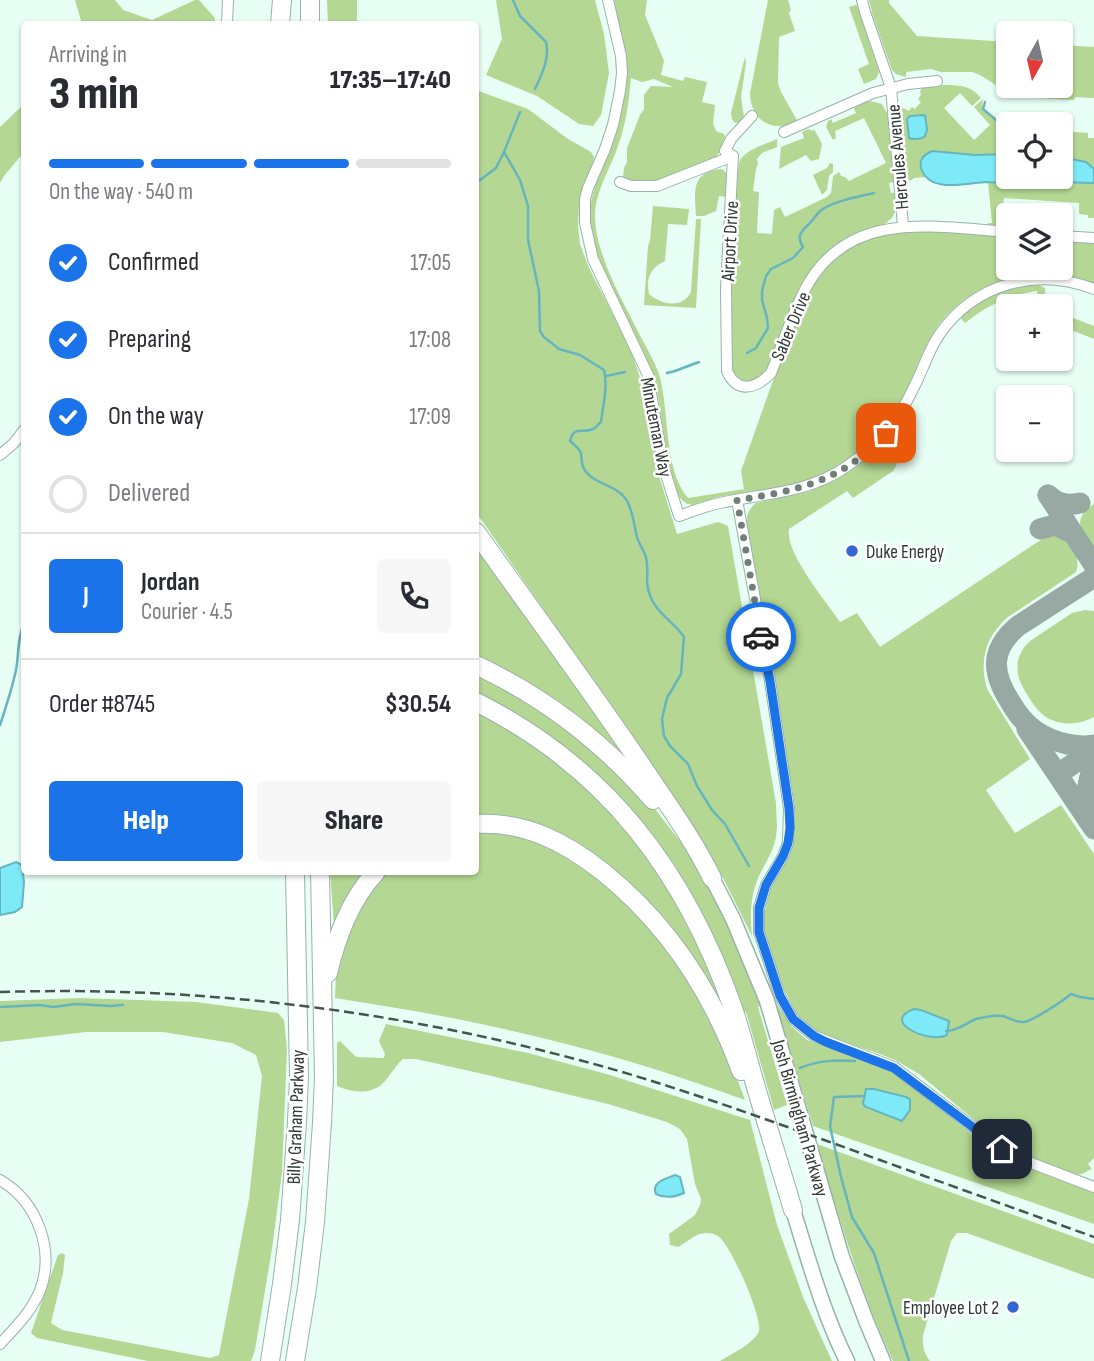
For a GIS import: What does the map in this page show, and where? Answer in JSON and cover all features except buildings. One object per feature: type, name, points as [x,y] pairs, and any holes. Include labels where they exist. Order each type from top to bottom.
[{"type":"highway","points":[[280,21],[284,0]]},
{"type":"highway","points":[[284,0],[286,21]]},
{"type":"highway","points":[[310,0],[310,21]]},
{"type":"highway","points":[[479,535],[687,832],[712,878]]},
{"type":"highway","points":[[479,667],[538,699],[617,761],[669,818],[712,878]]},
{"type":"highway","points":[[479,704],[540,738],[579,770],[628,818],[664,866],[702,933],[734,1013],[793,1210]]},
{"type":"highway","points":[[479,824],[512,825],[527,829],[571,849],[621,886],[662,930],[681,954],[711,1002],[736,1057],[793,1210]]},
{"type":"highway","name":"Billy Graham Parkway","points":[[270,1361],[290,1220],[298,1122],[295,875]]},
{"type":"highway","name":"Billy Graham Parkway","points":[[295,1361],[307,1288],[321,1156],[324,1077],[320,875]]},
{"type":"highway","points":[[323,997],[339,933],[354,901],[374,875]]},
{"type":"main road","name":"Josh Birmingham Parkway","points":[[712,878],[733,919],[767,1001],[842,1257],[883,1361]]},
{"type":"main road","name":"Josh Birmingham Parkway","points":[[793,1210],[819,1293],[847,1361]]},
{"type":"street","points":[[227,21],[228,0]]},
{"type":"street","name":"Minuteman Way","points":[[608,0],[621,56],[622,73],[613,125],[585,199],[585,223],[593,259],[648,375],[663,465],[681,520],[714,505],[787,492],[820,481],[867,451],[886,433],[902,410],[938,336],[953,317],[977,298],[1004,285],[1052,278],[1094,289]]},
{"type":"street","name":"Hercules Avenue","points":[[862,0],[891,88],[903,226]]},
{"type":"street","points":[[784,132],[873,93],[937,81]]},
{"type":"street","name":"Airport Drive","points":[[730,379],[727,371],[726,288],[733,156],[725,151],[731,139],[752,116]]},
{"type":"street","points":[[620,182],[631,186],[657,186],[733,156]]},
{"type":"street","name":"Saber Drive","points":[[730,379],[736,384],[753,386],[771,373],[801,297],[814,275],[837,251],[858,238],[903,226],[996,231]]},
{"type":"street","points":[[1073,237],[1094,238]]},
{"type":"street","points":[[0,455],[21,434]]},
{"type":"street","points":[[737,500],[770,681],[789,808],[788,843],[766,885],[759,908],[759,932],[780,996],[793,1019],[814,1036],[894,1068],[1002,1149],[1094,1187]]},
{"type":"street","points":[[0,1180],[16,1192],[33,1213],[43,1240],[45,1270],[38,1294],[20,1323],[0,1344]]},
{"type":"green space","points":[[75,0],[115,0],[123,10],[152,20],[199,0],[215,18],[215,21],[81,21]]},
{"type":"green space","points":[[327,0],[357,0],[357,21],[328,21]]},
{"type":"green space","points":[[496,0],[595,0],[604,34],[609,73],[601,115],[593,126],[579,124],[537,96],[486,75],[502,39]]},
{"type":"green space","points":[[612,0],[647,0],[645,15],[664,61],[661,75],[683,81],[685,77],[707,82],[702,102],[715,105],[713,123],[716,131],[725,137],[717,157],[683,172],[645,182],[623,178],[627,148],[644,109],[644,95],[651,86],[673,87],[654,79],[642,82],[631,78],[623,129],[600,189],[596,207],[597,232],[606,264],[659,374],[674,472],[688,498],[744,489],[741,471],[804,302],[816,281],[843,252],[870,238],[895,232],[944,231],[996,236],[996,280],[1004,280],[968,297],[944,318],[929,340],[897,409],[885,425],[857,453],[823,475],[778,489],[718,497],[696,505],[686,503],[677,493],[665,453],[659,400],[651,370],[599,262],[590,225],[591,202],[614,140],[622,109],[626,67],[620,28]]},
{"type":"green space","points":[[768,0],[788,0],[795,31],[779,37],[778,83],[798,122],[789,125],[772,125],[765,122],[759,118],[751,103],[750,93]]},
{"type":"green space","points":[[869,0],[889,0],[917,36],[996,41],[996,85],[972,72],[941,72],[931,69],[906,72],[906,77],[896,74],[892,70]]},
{"type":"green space","points":[[857,5],[879,72],[876,79],[864,84],[858,69],[869,64],[849,7]]},
{"type":"green space","points":[[1073,46],[1094,47],[1094,98],[1075,97],[1074,100],[1036,98],[1073,98]]},
{"type":"green space","points":[[745,57],[741,97],[744,117],[741,122],[735,123],[731,113]]},
{"type":"green space","points":[[959,86],[968,88],[981,98],[972,106],[960,93],[944,108],[974,140],[990,125],[974,107],[983,99],[982,109],[996,121],[996,154],[931,151],[920,165],[926,177],[910,181],[904,174],[897,110],[903,108],[909,111],[912,107],[915,109],[921,102],[918,99],[923,87]]},
{"type":"green space","points":[[479,91],[528,109],[568,139],[591,152],[594,157],[579,206],[580,244],[589,268],[631,350],[642,384],[660,479],[677,534],[718,522],[728,526],[776,803],[775,841],[752,898],[752,936],[724,880],[686,815],[479,516]]},
{"type":"green space","points":[[870,101],[882,104],[889,117],[895,182],[889,183],[891,193],[896,193],[897,208],[886,223],[850,237],[827,254],[768,371],[755,380],[740,379],[733,371],[731,359],[731,302],[740,160],[752,150],[777,139],[777,147],[762,153],[757,159],[753,191],[759,192],[757,233],[772,234],[774,210],[780,207],[785,217],[827,197],[831,193],[833,176],[839,172],[849,181],[886,163],[864,118],[835,131],[836,138],[833,140],[826,127],[831,119],[833,123],[856,113],[856,105]]},
{"type":"green space","points":[[21,107],[21,156],[0,183],[0,127]]},
{"type":"green space","points":[[814,129],[822,144],[819,159],[811,161],[806,155],[779,169],[781,147],[804,138],[802,132]]},
{"type":"green space","points":[[1073,132],[1088,133],[1088,138],[1094,138],[1094,218],[1079,214],[1079,203],[1004,198],[1003,203],[996,203],[996,226],[988,225],[992,223],[988,182],[996,182],[996,189],[1073,189]]},
{"type":"green space","points":[[830,163],[833,164],[833,172],[829,176],[827,190],[822,195],[813,175],[827,168]]},
{"type":"green space","points":[[721,169],[728,177],[728,197],[719,196],[716,211],[696,216],[695,191],[699,179],[704,174]]},
{"type":"green space","points":[[653,206],[689,209],[687,225],[668,224],[665,261],[653,270],[649,278],[649,294],[666,303],[682,301],[691,292],[696,219],[701,219],[696,308],[644,305]]},
{"type":"green space","points":[[1073,242],[1094,243],[1094,284],[1073,278]]},
{"type":"green space","points":[[1039,285],[1045,288],[1045,294],[1037,294],[1037,291],[996,294],[1018,287]]},
{"type":"green space","points":[[996,294],[996,304],[965,323],[961,319],[975,304]]},
{"type":"green space","points":[[1073,318],[1094,326],[1094,339],[1073,331]]},
{"type":"green space","points":[[883,444],[889,446],[896,458],[897,464],[893,471],[853,498],[847,491],[789,529],[793,551],[840,622],[857,613],[880,647],[1045,537],[1065,540],[1075,551],[1077,558],[1076,572],[1000,625],[989,641],[984,669],[987,689],[1030,759],[986,790],[1015,833],[1061,805],[1094,854],[1094,1158],[1088,1164],[1092,1169],[1082,1174],[1073,1175],[1027,1157],[1002,1143],[919,1074],[897,1061],[818,1033],[796,1013],[783,987],[766,940],[764,915],[770,890],[787,855],[795,818],[746,522],[756,503],[808,492],[840,477]]},
{"type":"green space","points":[[1094,504],[1094,547],[1084,536],[1080,525],[1083,514]]},
{"type":"green space","points":[[479,543],[624,752],[621,756],[479,662]]},
{"type":"green space","points":[[1094,611],[1094,717],[1074,723],[1060,723],[1042,714],[1033,703],[1020,682],[1018,661],[1030,641],[1072,613]]},
{"type":"green space","points":[[479,672],[562,722],[644,795],[683,845],[719,903],[762,1005],[758,1007],[787,1105],[774,1110],[746,1012],[741,1011],[663,853],[479,697]]},
{"type":"green space","points":[[479,709],[564,766],[636,838],[695,929],[729,1018],[602,865],[479,821]]},
{"type":"green space","points":[[479,829],[536,837],[598,874],[677,957],[731,1062],[745,1100],[686,1079],[565,1044],[462,1020],[335,998],[336,973],[344,935],[381,875],[479,875]]},
{"type":"green space","points":[[330,875],[368,875],[334,925]]},
{"type":"green space","points":[[80,998],[196,1002],[278,1013],[284,1020],[287,1049],[282,1172],[272,1249],[251,1361],[148,1361],[37,1338],[31,1333],[58,1255],[62,1253],[65,1255],[63,1273],[51,1323],[62,1330],[210,1358],[219,1355],[249,1199],[262,1076],[256,1055],[232,1043],[163,1032],[86,1032],[0,1042],[0,1001]]},
{"type":"green space","points":[[774,1000],[791,1026],[807,1040],[893,1070],[974,1136],[999,1152],[1024,1166],[1094,1191],[1094,1224],[813,1126]]},
{"type":"green space","points":[[386,1024],[528,1053],[610,1075],[750,1120],[777,1225],[803,1297],[832,1361],[720,1361],[753,1339],[759,1331],[759,1323],[737,1266],[718,1236],[703,1233],[678,1247],[670,1245],[669,1234],[695,1215],[701,1199],[695,1184],[687,1139],[680,1129],[667,1122],[608,1104],[416,1059],[403,1059],[381,1085],[371,1090],[354,1091],[337,1086],[337,1043],[340,1041],[356,1057],[384,1058],[379,1041]]},
{"type":"green space","points":[[817,1144],[1094,1244],[1094,1279],[967,1233],[957,1233],[951,1241],[923,1335],[924,1349],[930,1361],[893,1361],[860,1281]]},
{"type":"water","points":[[925,115],[925,136],[909,138],[907,119],[910,116]]},
{"type":"water","points":[[932,151],[996,154],[996,182],[949,185],[932,181],[925,176],[921,168],[921,162]]},
{"type":"water","points":[[1073,159],[1086,162],[1094,169],[1094,183],[1073,182]]},
{"type":"water","points":[[16,862],[21,864],[24,882],[22,907],[15,912],[0,915],[0,868]]},
{"type":"water","points":[[914,1009],[949,1021],[947,1035],[930,1037],[911,1030],[902,1020],[905,1014]]},
{"type":"water","points":[[866,1089],[906,1097],[910,1099],[910,1110],[902,1121],[866,1107],[863,1104]]},
{"type":"water","points":[[675,1175],[680,1177],[684,1193],[670,1197],[656,1194],[657,1184]]},
{"type":"waterway","points":[[513,0],[520,16],[546,42],[546,60],[535,89]]},
{"type":"waterway","points":[[985,102],[983,109],[996,120]]},
{"type":"waterway","points":[[479,181],[496,168],[520,112]]},
{"type":"waterway","points":[[504,152],[520,180],[528,206],[528,240],[539,291],[540,331],[559,349],[580,355],[604,370],[601,422],[593,429],[576,431],[570,441],[580,451],[587,473],[619,492],[627,501],[638,540],[646,557],[649,594],[659,610],[684,637],[681,674],[667,698],[662,719],[664,736],[688,764],[697,786],[712,810],[725,824],[749,866]]},
{"type":"waterway","points":[[747,353],[756,348],[768,328],[762,291],[771,269],[793,258],[803,247],[800,234],[820,211],[839,202],[874,193]]},
{"type":"waterway","points":[[667,373],[699,362]]},
{"type":"waterway","points":[[606,376],[625,372]]},
{"type":"waterway","points":[[0,725],[17,664],[21,634]]},
{"type":"waterway","points":[[946,1031],[990,1016],[1029,1021],[1071,994],[1094,999]]},
{"type":"waterway","points":[[0,1007],[123,1005]]},
{"type":"waterway","points":[[800,1068],[827,1061],[855,1061]]},
{"type":"waterway","points":[[864,1096],[834,1097],[830,1126],[852,1217],[874,1253],[909,1361]]},
{"type":"taxiway","points":[[1048,495],[1094,565]]},
{"type":"taxiway","points":[[1048,495],[1063,504],[1080,503]]},
{"type":"taxiway","points":[[1040,529],[1055,525],[1072,533]]},
{"type":"taxiway","points":[[1094,577],[1018,626],[1002,644],[996,663],[1005,692],[1016,711],[1028,724],[1041,734],[1058,741],[1077,746],[1094,745]]},
{"type":"taxiway","points":[[1027,729],[1094,829]]},
{"type":"taxiway","points":[[1058,774],[1094,750]]},
{"type":"taxiway","points":[[1091,820],[1087,792],[1094,764]]},
{"type":"railway","points":[[0,992],[74,991],[220,997],[364,1014],[507,1042],[579,1060],[704,1098],[1094,1237]]},
{"type":"way so far","points":[[761,637],[737,500],[779,494],[820,481],[867,451],[886,433]]},
{"type":"place","name":"Duke Energy","points":[[852,551]]},
{"type":"place","name":"Employee Lot 2","points":[[1013,1307]]},
{"type":"route","points":[[761,637],[789,808],[788,843],[766,885],[759,908],[759,932],[780,996],[793,1019],[803,1029],[826,1042],[894,1068],[1002,1149]]}]
